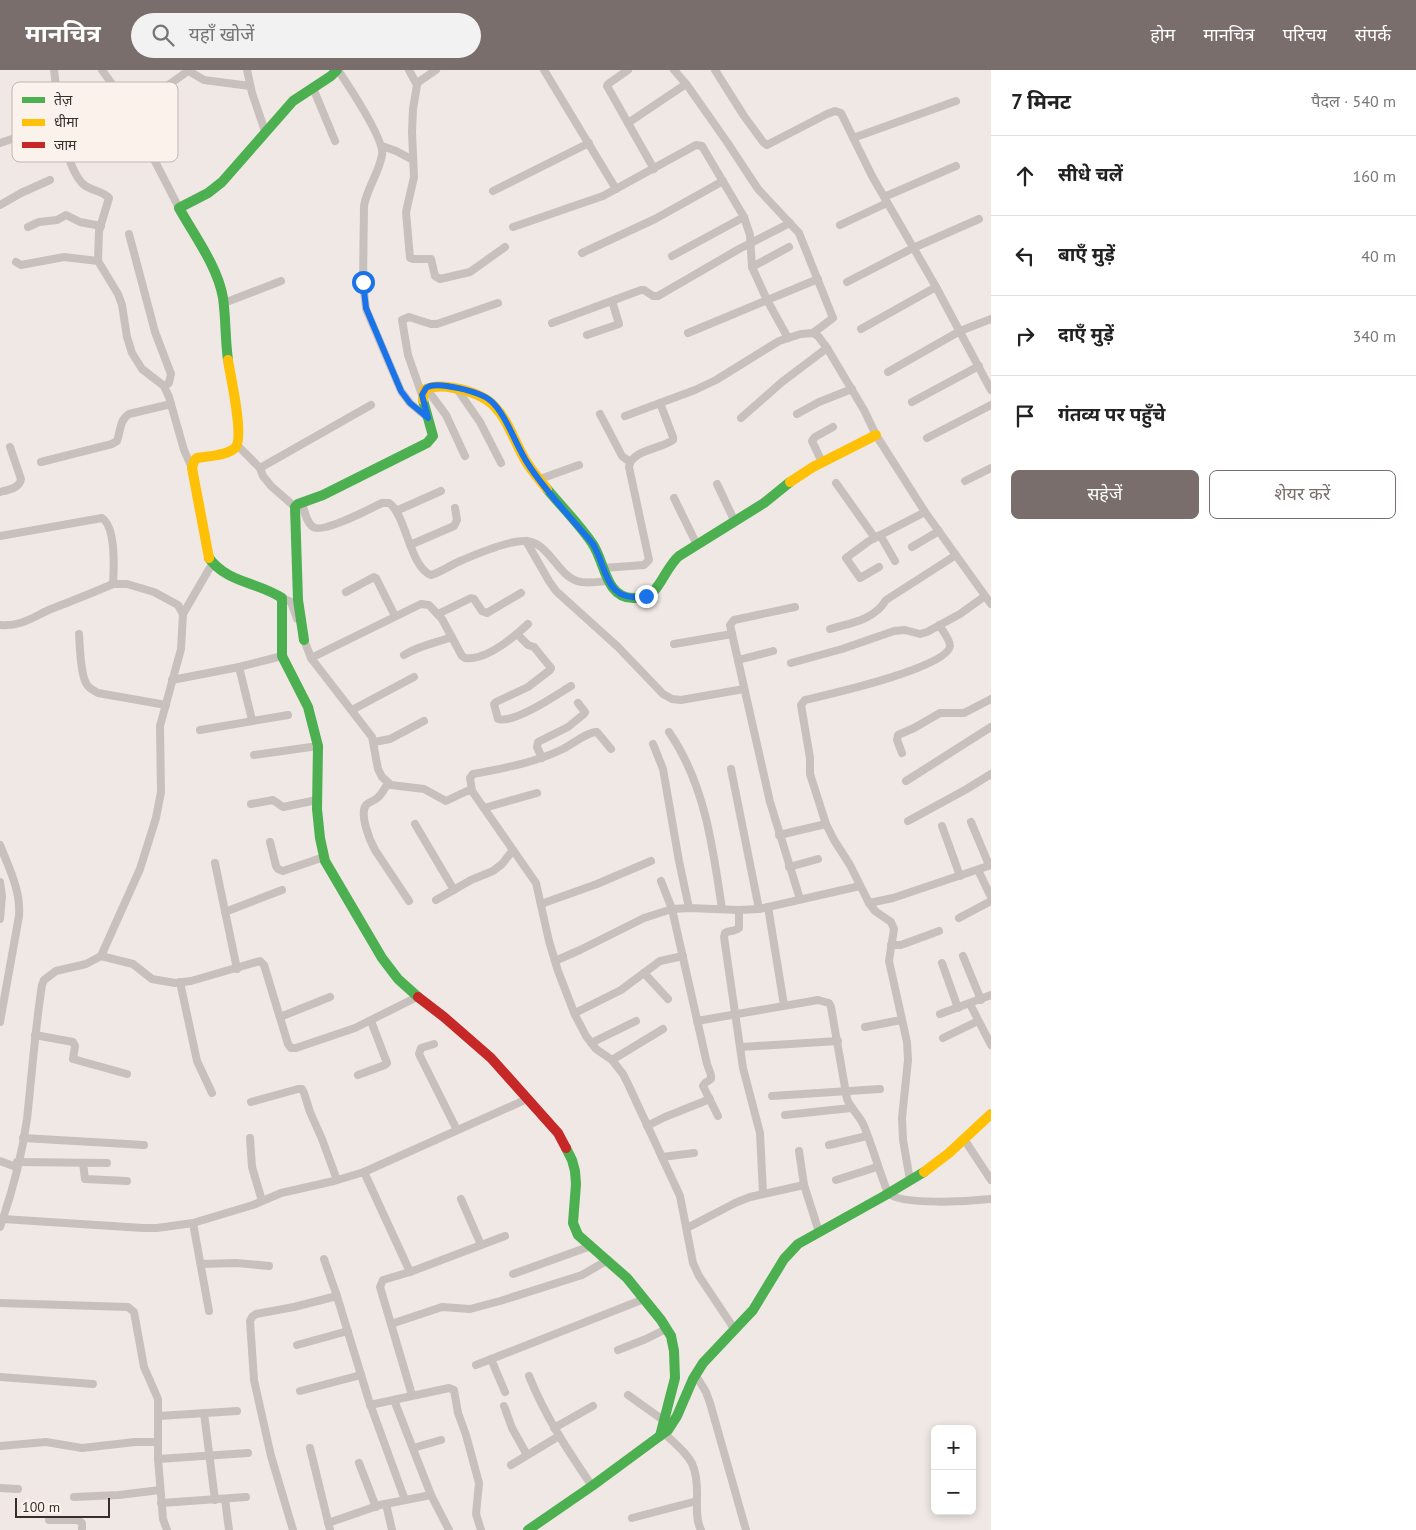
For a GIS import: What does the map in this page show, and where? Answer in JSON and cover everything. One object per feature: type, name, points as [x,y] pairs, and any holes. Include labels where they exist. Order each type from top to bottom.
[{"type":"street","points":[[102,70],[111,82]]},
{"type":"street","points":[[172,82],[188,70],[204,80],[250,86]]},
{"type":"street","points":[[247,70],[250,86],[265,131]]},
{"type":"street","points":[[179,208],[208,193],[222,182],[293,101],[338,70],[355,96],[382,146],[381,161],[364,206],[363,282],[366,308],[401,391],[410,403],[428,418]]},
{"type":"street","points":[[409,70],[417,83],[413,118],[414,176],[406,212],[410,258],[431,259],[435,276],[440,279],[470,272],[505,247]]},
{"type":"street","points":[[417,83],[436,70]]},
{"type":"street","points":[[628,70],[607,85],[654,169]]},
{"type":"street","points":[[674,70],[728,142],[752,182],[799,234],[833,318],[813,333]]},
{"type":"street","points":[[714,70],[765,144],[770,144],[826,114],[835,111],[841,113],[886,200],[991,390]]},
{"type":"street","points":[[547,71],[616,189]]},
{"type":"street","points":[[628,123],[686,84]]},
{"type":"street","points":[[313,88],[335,141]]},
{"type":"street","points":[[853,138],[956,101]]},
{"type":"street","points":[[0,143],[12,139]]},
{"type":"street","points":[[493,192],[589,143]]},
{"type":"street","points":[[513,227],[586,202],[616,189],[699,145],[704,148],[744,217],[750,235],[749,245],[752,267],[767,300],[788,338]]},
{"type":"street","points":[[382,146],[413,160]]},
{"type":"street","points":[[72,162],[83,185],[109,198],[101,226],[98,261],[120,300],[132,353],[142,369],[164,386],[171,404],[184,450],[192,468],[208,556],[212,564],[231,578],[274,593],[291,602],[294,606],[310,658],[368,731],[374,742],[378,769],[388,783],[396,787],[424,789],[446,801],[467,791],[472,791]]},
{"type":"street","points":[[156,162],[179,208],[216,273],[224,302],[227,354],[239,427],[238,446],[260,468],[263,476],[271,486],[298,505],[312,527],[317,529],[329,527],[382,503],[389,503],[396,510],[410,545],[424,571],[431,575],[460,561],[510,542],[526,541],[539,546],[574,580],[581,582],[607,581]]},
{"type":"street","points":[[840,225],[956,166]]},
{"type":"street","points":[[0,205],[50,180]]},
{"type":"street","points":[[582,253],[655,220],[723,181]]},
{"type":"street","points":[[28,227],[40,222],[57,220],[66,215],[80,222],[101,226]]},
{"type":"street","points":[[672,256],[744,217]]},
{"type":"street","points":[[847,282],[913,248],[979,219]]},
{"type":"street","points":[[552,323],[641,290],[653,296],[658,296],[790,223]]},
{"type":"street","points":[[129,234],[155,332],[171,374],[169,383],[164,386]]},
{"type":"street","points":[[752,267],[789,247]]},
{"type":"street","points":[[16,262],[21,264],[64,257],[98,261]]},
{"type":"street","points":[[688,333],[818,279]]},
{"type":"street","points":[[224,302],[281,281]]},
{"type":"street","points":[[861,329],[936,288]]},
{"type":"street","points":[[587,335],[619,324],[612,301]]},
{"type":"street","points":[[298,505],[323,495],[427,443],[433,436],[424,392],[408,356],[402,320],[409,317],[437,324],[498,303]]},
{"type":"street","points":[[888,372],[960,331],[991,319]]},
{"type":"street","points":[[625,416],[716,380],[779,341],[813,333],[818,336],[827,348],[852,389],[876,435],[925,512],[991,604]]},
{"type":"street","points":[[741,418],[782,382],[827,348]]},
{"type":"street","points":[[912,402],[978,366]]},
{"type":"street","points":[[424,392],[428,386],[437,386],[471,392],[491,401],[500,412],[520,452],[593,544],[607,581],[622,596],[628,598],[646,596],[652,593],[671,562],[735,522],[776,494],[796,477],[876,435]]},
{"type":"street","points":[[457,389],[480,422],[501,463]]},
{"type":"street","points":[[797,414],[819,402],[852,389]]},
{"type":"street","points":[[424,392],[446,415],[466,456]]},
{"type":"street","points":[[603,568],[644,565],[649,560],[630,473],[630,462],[634,457],[673,440],[660,403]]},
{"type":"street","points":[[40,462],[112,444],[117,441],[120,423],[123,418],[129,414],[171,404]]},
{"type":"street","points":[[927,438],[991,404]]},
{"type":"street","points":[[260,468],[371,405]]},
{"type":"street","points":[[600,414],[620,452],[630,462]]},
{"type":"street","points":[[822,462],[812,442],[815,438],[833,427]]},
{"type":"street","points":[[192,468],[192,464],[197,458],[225,453],[238,446]]},
{"type":"street","points":[[0,491],[18,486],[21,479],[10,447]]},
{"type":"street","points":[[540,479],[579,465]]},
{"type":"street","points":[[966,481],[991,468]]},
{"type":"street","points":[[836,483],[895,561]]},
{"type":"street","points":[[717,484],[735,522]]},
{"type":"street","points":[[396,510],[441,491]]},
{"type":"street","points":[[674,498],[697,545]]},
{"type":"street","points":[[298,505],[295,544],[304,640]]},
{"type":"street","points":[[410,545],[454,526],[457,520],[455,508]]},
{"type":"street","points":[[879,567],[860,578],[846,558],[878,537],[925,512]]},
{"type":"street","points":[[0,536],[102,518],[108,524],[114,559],[113,584]]},
{"type":"street","points":[[912,547],[939,531]]},
{"type":"street","points":[[526,541],[556,591],[618,647],[663,694],[672,699],[680,700],[744,689]]},
{"type":"street","points":[[830,629],[872,615],[886,600],[956,555]]},
{"type":"street","points":[[182,614],[212,564]]},
{"type":"street","points":[[346,592],[374,577],[395,616]]},
{"type":"street","points":[[0,625],[8,626],[31,620],[113,584],[127,584],[154,592],[178,605],[182,614],[182,649],[160,726],[161,792],[156,818],[140,869],[101,956],[86,964],[56,971],[44,980],[42,985],[23,1138],[12,1193],[1,1223],[143,1228],[193,1223],[281,1193],[364,1172],[528,1099]]},
{"type":"street","points":[[438,614],[471,598],[486,613],[521,593]]},
{"type":"street","points":[[791,663],[842,649],[894,631],[905,630],[920,634],[943,623],[985,596]]},
{"type":"street","points":[[282,598],[282,656],[308,708],[318,746],[317,800],[320,838],[324,857],[382,958],[398,979],[417,997],[444,1017],[492,1058],[510,1076],[558,1133],[576,1171],[573,1223],[578,1234],[627,1278],[671,1336],[675,1371],[669,1408],[663,1420],[662,1435]]},
{"type":"street","points":[[310,658],[425,603],[429,604],[442,619],[462,656],[469,659],[499,648],[528,624]]},
{"type":"street","points":[[795,608],[734,620],[730,625],[762,769],[779,835],[800,900]]},
{"type":"street","points":[[910,1180],[903,1140],[902,1118],[908,1060],[907,1042],[889,961],[894,929],[891,922],[875,911],[869,903],[826,824],[810,774],[810,758],[801,708],[802,702],[901,675],[946,653],[950,643],[943,623]]},
{"type":"street","points":[[79,634],[83,675],[86,684],[91,689],[98,693],[166,705]]},
{"type":"street","points":[[517,634],[528,645],[534,647],[551,668],[528,687],[496,702],[494,704],[498,718],[503,720],[540,706],[571,686]]},
{"type":"street","points":[[674,644],[732,634]]},
{"type":"street","points":[[404,655],[417,647],[452,637]]},
{"type":"street","points":[[738,660],[773,652]]},
{"type":"street","points":[[172,680],[239,667],[282,656]]},
{"type":"street","points":[[239,667],[252,720]]},
{"type":"street","points":[[352,710],[414,677]]},
{"type":"street","points":[[902,753],[897,740],[898,735],[914,728],[936,714],[964,713],[991,699]]},
{"type":"street","points":[[542,758],[537,747],[538,742],[568,727],[584,714],[585,712],[578,703]]},
{"type":"street","points":[[200,730],[288,715]]},
{"type":"street","points":[[374,742],[390,739],[424,721]]},
{"type":"street","points":[[906,781],[991,727]]},
{"type":"street","points":[[611,749],[597,732],[591,732],[574,743],[542,758],[473,774],[470,778],[472,791],[536,883],[555,961],[575,1013],[591,1043],[596,1049],[612,1060],[623,1074],[680,1196],[693,1263],[699,1276],[735,1330]]},
{"type":"street","points":[[669,732],[690,770],[704,809],[716,866],[722,909]]},
{"type":"street","points":[[654,744],[663,768],[689,908]]},
{"type":"street","points":[[254,755],[318,746]]},
{"type":"street","points":[[731,769],[759,909]]},
{"type":"street","points":[[908,821],[966,790],[991,774]]},
{"type":"street","points":[[388,783],[378,798],[365,806],[365,820],[370,841],[409,901]]},
{"type":"street","points":[[484,808],[537,794]]},
{"type":"street","points":[[251,804],[273,800],[283,807],[317,800]]},
{"type":"street","points":[[869,903],[893,898],[990,865],[971,822]]},
{"type":"street","points":[[415,824],[454,890]]},
{"type":"street","points":[[779,835],[826,824]]},
{"type":"street","points":[[942,826],[960,876]]},
{"type":"street","points":[[270,842],[276,866],[283,871],[324,857]]},
{"type":"street","points":[[0,845],[18,893],[20,904],[19,916],[2,983],[0,1022]]},
{"type":"street","points":[[436,900],[498,867],[513,850]]},
{"type":"street","points":[[789,867],[818,859]]},
{"type":"street","points":[[541,904],[598,884],[651,861]]},
{"type":"street","points":[[215,863],[237,969]]},
{"type":"street","points":[[978,870],[991,897]]},
{"type":"street","points":[[661,881],[672,909],[711,1075],[711,1079],[703,1084],[718,1116]]},
{"type":"street","points":[[0,882],[2,896],[0,919]]},
{"type":"street","points":[[555,961],[644,918],[672,909],[759,909],[860,886]]},
{"type":"street","points":[[225,912],[282,890]]},
{"type":"street","points":[[958,918],[991,902]]},
{"type":"street","points":[[768,906],[784,1006]]},
{"type":"street","points":[[739,910],[739,928],[727,932],[724,937],[748,1092],[760,1133],[763,1193]]},
{"type":"street","points":[[891,945],[901,944],[939,931]]},
{"type":"street","points":[[101,956],[133,964],[152,979],[180,982],[237,969],[255,962],[262,963],[288,1044],[291,1048],[355,1028],[417,997]]},
{"type":"street","points":[[575,1013],[621,990],[660,961],[683,956]]},
{"type":"street","points":[[962,956],[981,1000]]},
{"type":"street","points":[[942,963],[958,1008]]},
{"type":"street","points":[[644,974],[668,999]]},
{"type":"street","points":[[180,982],[197,1061],[212,1093]]},
{"type":"street","points":[[940,1014],[991,995]]},
{"type":"street","points":[[280,1017],[330,997]]},
{"type":"street","points":[[697,1021],[818,1000],[829,1003],[838,1041],[847,1099],[851,1108],[863,1123],[877,1168],[888,1193],[899,1198],[927,1200],[962,1201],[991,1199]]},
{"type":"street","points":[[970,1004],[991,1046]]},
{"type":"street","points":[[865,1027],[901,1020]]},
{"type":"street","points":[[358,1075],[386,1063],[371,1021]]},
{"type":"street","points":[[591,1043],[636,1021]]},
{"type":"street","points":[[943,1038],[978,1021]]},
{"type":"street","points":[[612,1060],[663,1028]]},
{"type":"street","points":[[35,1035],[73,1042],[75,1046],[73,1059],[127,1074]]},
{"type":"street","points":[[741,1047],[838,1041]]},
{"type":"street","points":[[434,1044],[421,1048],[419,1054],[458,1130]]},
{"type":"street","points":[[251,1102],[298,1089],[302,1090],[337,1180]]},
{"type":"street","points":[[772,1096],[880,1089]]},
{"type":"street","points":[[647,1126],[666,1116],[710,1099]]},
{"type":"street","points":[[785,1116],[851,1108]]},
{"type":"street","points":[[528,1530],[662,1435],[675,1422],[695,1374],[709,1354],[735,1330],[765,1293],[788,1252],[798,1244],[888,1193],[934,1164],[964,1140],[991,1114]]},
{"type":"street","points":[[829,1145],[867,1136]]},
{"type":"street","points":[[23,1138],[144,1145]]},
{"type":"street","points":[[250,1138],[252,1167],[262,1201]]},
{"type":"street","points":[[964,1140],[991,1180]]},
{"type":"street","points":[[799,1151],[804,1185],[818,1232]]},
{"type":"street","points":[[662,1156],[694,1153]]},
{"type":"street","points":[[0,1161],[17,1165],[107,1163]]},
{"type":"street","points":[[83,1163],[85,1179],[127,1182]]},
{"type":"street","points":[[836,1180],[877,1168]]},
{"type":"street","points":[[364,1172],[410,1272]]},
{"type":"street","points":[[687,1228],[735,1203],[763,1193],[804,1185]]},
{"type":"street","points":[[461,1199],[480,1245]]},
{"type":"street","points":[[193,1223],[209,1311]]},
{"type":"street","points":[[412,1395],[380,1283],[383,1280],[410,1272],[505,1236]]},
{"type":"street","points":[[514,1274],[591,1246]]},
{"type":"street","points":[[324,1259],[370,1405],[404,1500]]},
{"type":"street","points":[[391,1324],[442,1307],[470,1309],[500,1301],[582,1275],[608,1260]]},
{"type":"street","points":[[201,1264],[236,1263],[269,1266]]},
{"type":"street","points":[[293,1530],[271,1456],[255,1389],[250,1321],[256,1314],[337,1296]]},
{"type":"street","points":[[476,1365],[644,1299]]},
{"type":"street","points":[[0,1303],[132,1309],[144,1367],[158,1398],[160,1490],[163,1519],[167,1530]]},
{"type":"street","points":[[618,1350],[666,1329]]},
{"type":"street","points":[[297,1346],[348,1331]]},
{"type":"street","points":[[491,1359],[505,1392]]},
{"type":"street","points":[[695,1374],[706,1392],[710,1403],[746,1530]]},
{"type":"street","points":[[300,1391],[361,1375]]},
{"type":"street","points":[[529,1376],[554,1428],[592,1486]]},
{"type":"street","points":[[0,1377],[93,1384]]},
{"type":"street","points":[[370,1405],[449,1388],[454,1390],[458,1413],[479,1483],[476,1514],[481,1530]]},
{"type":"street","points":[[628,1395],[663,1420]]},
{"type":"street","points":[[394,1400],[431,1495],[449,1530]]},
{"type":"street","points":[[504,1406],[512,1428],[527,1455]]},
{"type":"street","points":[[554,1428],[593,1406]]},
{"type":"street","points":[[159,1416],[237,1410]]},
{"type":"street","points":[[204,1412],[215,1500]]},
{"type":"street","points":[[662,1435],[693,1464],[697,1474],[697,1512],[701,1530]]},
{"type":"street","points":[[511,1465],[559,1436]]},
{"type":"street","points":[[413,1448],[441,1440]]},
{"type":"street","points":[[0,1446],[46,1442],[82,1448],[135,1442],[158,1442]]},
{"type":"street","points":[[310,1448],[329,1526],[376,1506],[431,1495]]},
{"type":"street","points":[[158,1459],[248,1453]]},
{"type":"street","points":[[358,1463],[376,1506]]},
{"type":"street","points":[[0,1488],[18,1488]]},
{"type":"street","points":[[74,1497],[119,1495],[160,1490]]},
{"type":"street","points":[[161,1502],[246,1497]]},
{"type":"street","points":[[225,1499],[229,1530]]},
{"type":"street","points":[[632,1518],[697,1501]]},
{"type":"street","points":[[386,1504],[392,1530]]},
{"type":"street","points":[[49,1520],[78,1520],[82,1523],[82,1530]]},
{"type":"traffic: fast","points":[[228,360],[224,306],[220,286],[211,263],[179,208],[208,193],[222,182],[293,101],[337,70]]},
{"type":"traffic: fast","points":[[304,640],[298,600],[295,507],[427,443],[433,436],[423,400]]},
{"type":"traffic: fast","points":[[547,489],[592,543],[611,585],[624,596],[635,598],[647,596],[653,592],[679,556],[764,503],[790,482]]},
{"type":"traffic: fast","points":[[209,558],[225,573],[282,598],[282,656],[308,707],[318,746],[317,809],[325,861],[382,958],[398,979],[418,997]]},
{"type":"traffic: fast","points":[[566,1148],[575,1171],[573,1223],[578,1235],[627,1278],[661,1320],[671,1336],[674,1351],[675,1378],[660,1436]]},
{"type":"traffic: fast","points":[[528,1530],[668,1430],[703,1363],[753,1310],[784,1259],[798,1244],[924,1172]]},
{"type":"traffic: slow","points":[[209,558],[192,468],[197,458],[227,453],[235,448],[238,442],[238,420],[228,360]]},
{"type":"traffic: slow","points":[[423,400],[424,390],[443,386],[470,392],[492,404],[506,422],[526,462],[547,489]]},
{"type":"traffic: slow","points":[[790,482],[813,467],[876,435]]},
{"type":"traffic: slow","points":[[924,1172],[949,1153],[991,1114]]},
{"type":"traffic: jam","points":[[418,997],[491,1058],[558,1133],[566,1148]]},
{"type":"route","points":[[363,282],[366,308],[371,321],[401,391],[410,403],[428,418],[422,395],[428,386],[471,392],[491,401],[500,412],[520,452],[593,544],[607,581],[622,596],[628,598],[646,596]]}]
